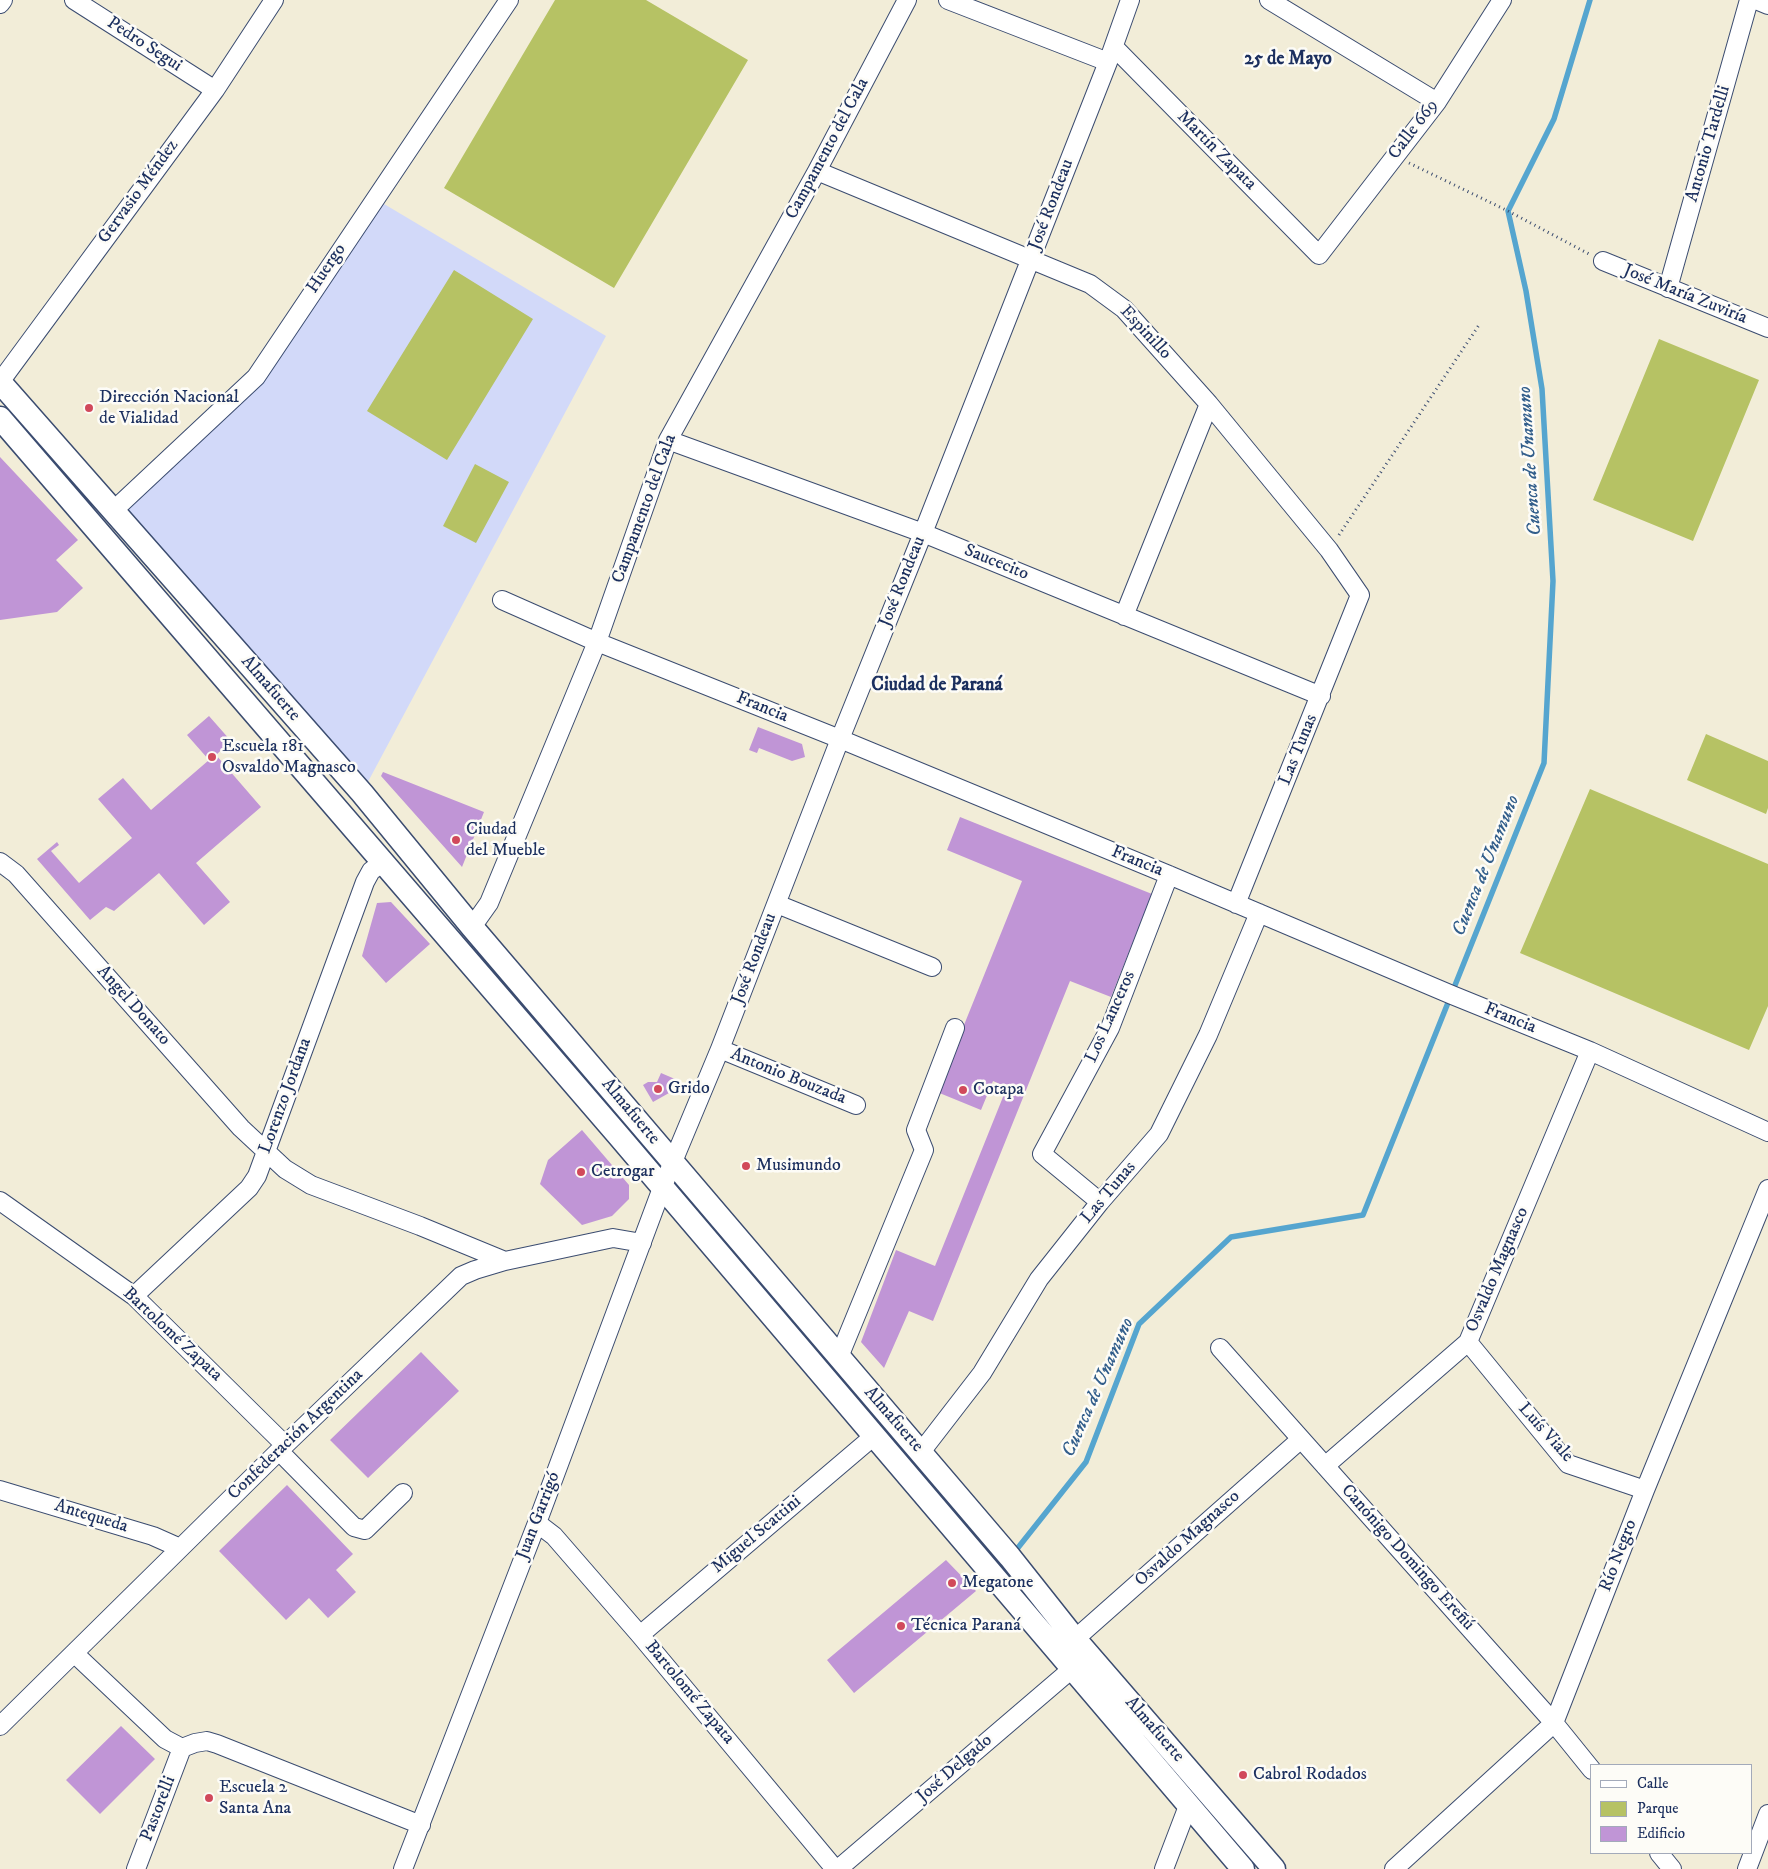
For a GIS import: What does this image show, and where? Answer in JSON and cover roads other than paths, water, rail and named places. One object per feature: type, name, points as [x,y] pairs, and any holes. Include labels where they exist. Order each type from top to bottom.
[{"type":"main road","name":"Almafuerte","points":[[0,382],[362,793],[472,927],[1010,1557],[1075,1639],[1274,1869]]},
{"type":"main road","name":"Almafuerte","points":[[0,418],[384,861],[1243,1869]]},
{"type":"street","points":[[0,4],[3,0]]},
{"type":"street","name":"Pedro Segui","points":[[74,0],[214,90]]},
{"type":"street","name":"Gervasio Méndez","points":[[0,382],[214,90],[274,0]]},
{"type":"street","name":"Huergo","points":[[114,510],[256,378],[374,198],[509,0]]},
{"type":"street","name":"Campamento del Cala","points":[[472,927],[489,903],[597,642],[668,440],[816,171],[907,0]]},
{"type":"street","name":"Martín Zapata","points":[[948,0],[1111,55],[1319,255]]},
{"type":"street","name":"José Rondeau","points":[[674,1164],[1111,55],[1130,0]]},
{"type":"street","points":[[1269,0],[1437,102]]},
{"type":"street","name":"Calle 669","points":[[1319,255],[1437,102],[1502,0]]},
{"type":"street","name":"Antonio Tardelli","points":[[1668,288],[1749,0]]},
{"type":"street","points":[[1756,0],[1768,5]]},
{"type":"street","name":"Espinillo","points":[[816,171],[1090,284],[1124,309],[1210,404],[1329,550],[1360,595]]},
{"type":"street","name":"José María Zuviría","points":[[1603,261],[1768,328]]},
{"type":"street","points":[[1124,616],[1210,404]]},
{"type":"street","name":"Saucecito","points":[[668,440],[923,533],[1321,696]]},
{"type":"street","name":"Las Tunas","points":[[1236,904],[1360,595]]},
{"type":"street","name":"Francia","points":[[502,600],[597,642],[840,739],[1590,1051],[1768,1132]]},
{"type":"street","name":"Lorenzo Jordana","points":[[134,1296],[249,1188],[257,1176],[365,882],[371,872],[384,861]]},
{"type":"street","name":"Angel Donato","points":[[0,862],[16,874],[241,1128],[285,1169],[310,1185],[428,1229],[505,1261]]},
{"type":"street","name":"Los Lanceros","points":[[1100,1202],[1042,1154],[1110,1028],[1169,875]]},
{"type":"street","points":[[777,904],[932,967]]},
{"type":"street","name":"Las Tunas","points":[[921,1452],[982,1373],[1039,1279],[1100,1202],[1159,1134],[1208,1035],[1259,913]]},
{"type":"street","points":[[840,1357],[924,1150],[916,1130],[955,1028]]},
{"type":"street","name":"Antonio Bouzada","points":[[720,1049],[856,1105]]},
{"type":"street","name":"Osvaldo Magnasco","points":[[1325,1466],[1468,1342],[1590,1051]]},
{"type":"street","name":"Juan Garrigó","points":[[403,1869],[662,1188],[674,1164]]},
{"type":"street","name":"Río Negro","points":[[1394,1869],[1554,1723],[1645,1490],[1768,1189]]},
{"type":"street","name":"Bartolomé Zapata","points":[[0,1201],[134,1296],[282,1448],[354,1527],[365,1530],[403,1493]]},
{"type":"street","name":"Confederación Argentina","points":[[0,1726],[282,1448],[461,1276],[505,1261],[613,1238],[642,1243]]},
{"type":"street","name":"Luís Viale","points":[[1468,1342],[1568,1464],[1645,1490]]},
{"type":"street","name":"Canónigo Domingo Ereñú","points":[[1220,1348],[1554,1723],[1590,1768]]},
{"type":"street","name":"Miguel Scattini","points":[[640,1635],[874,1436]]},
{"type":"street","name":"Osvaldo Magnasco","points":[[1075,1639],[1301,1439]]},
{"type":"street","name":"Antequeda","points":[[0,1490],[153,1536],[180,1548]]},
{"type":"street","name":"Bartolomé Zapata","points":[[536,1522],[554,1536],[640,1635],[837,1869]]},
{"type":"street","points":[[75,1654],[165,1739],[182,1748],[207,1741],[217,1744],[421,1824]]},
{"type":"street","name":"José Delgado","points":[[837,1869],[1073,1668]]},
{"type":"street","name":"Pastorelli","points":[[136,1869],[182,1748]]},
{"type":"street","points":[[1164,1869],[1188,1806]]},
{"type":"street","points":[[1753,1853],[1768,1814]]},
{"type":"street","points":[[1660,1854],[1672,1869]]},
{"type":"street","points":[[1747,1869],[1753,1854]]},
{"type":"waterway","name":"Cuenca de Unamuno","points":[[1013,1554],[1086,1462],[1139,1324],[1231,1237],[1363,1215],[1544,763],[1553,581],[1542,389],[1526,291],[1508,211],[1554,119],[1590,0]]},
{"type":"place","name":"Dirección Nacional de Vialidad","points":[[89,408]]},
{"type":"place","name":"Escuela 181 Osvaldo Magnasco","points":[[212,757]]},
{"type":"place","name":"Ciudad del Mueble","points":[[456,840]]},
{"type":"place","name":"Grido","points":[[658,1089]]},
{"type":"place","name":"Cotapa","points":[[963,1090]]},
{"type":"place","name":"Musimundo","points":[[746,1166]]},
{"type":"place","name":"Cetrogar","points":[[581,1172]]},
{"type":"place","name":"Megatone","points":[[952,1583]]},
{"type":"place","name":"Técnica Paraná","points":[[901,1626]]},
{"type":"place","name":"Cabrol Rodados","points":[[1243,1775]]},
{"type":"place","name":"Escuela 2 Santa Ana","points":[[209,1798]]},
{"type":"district","name":"25 de Mayo","points":[[1288,60]]},
{"type":"district","name":"Ciudad de Paraná","points":[[937,686]]}]
